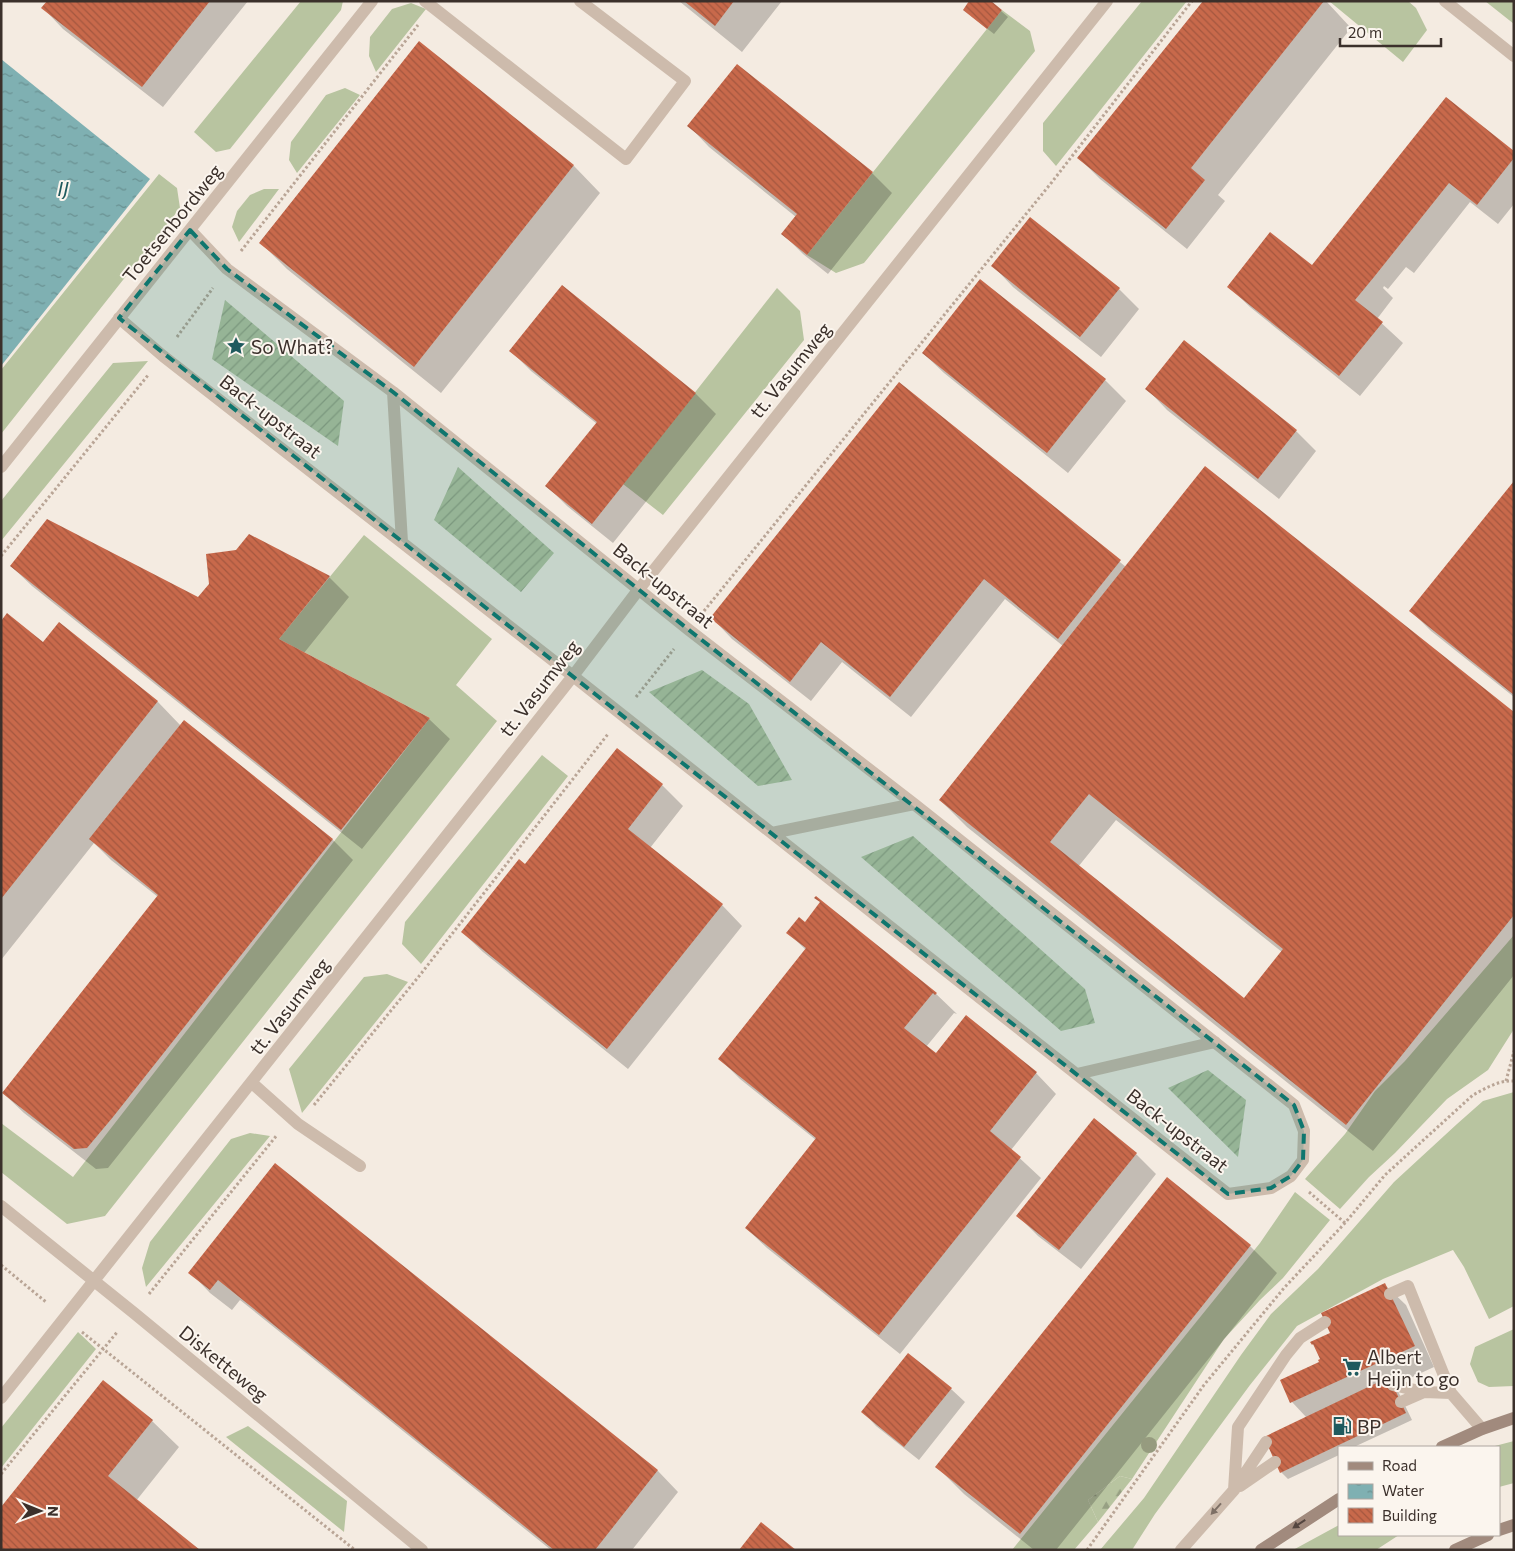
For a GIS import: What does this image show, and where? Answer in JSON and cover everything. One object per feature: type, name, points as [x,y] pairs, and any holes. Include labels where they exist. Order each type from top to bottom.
[{"type":"main road","points":[[1444,1446],[1482,1429],[1514,1418]]},
{"type":"main road","points":[[1260,1550],[1338,1500]]},
{"type":"main road","points":[[1500,1530],[1514,1524]]},
{"type":"main road","points":[[1455,1550],[1486,1536]]},
{"type":"street","name":"Toetsenbordweg","points":[[1,468],[372,1]]},
{"type":"street","points":[[429,4],[626,159],[686,81],[580,1]]},
{"type":"street","name":"tt. Vasumweg","points":[[1,1398],[573,676],[639,589],[1107,1]]},
{"type":"street","points":[[1445,1],[1514,56]]},
{"type":"street","name":"Back-upstraat","points":[[119,318],[163,356],[573,676],[1228,1194],[1271,1188],[1291,1176],[1303,1160],[1304,1131],[1294,1105],[914,804],[689,630],[393,392],[227,269],[190,230]]},
{"type":"street","points":[[393,392],[402,542]]},
{"type":"street","points":[[772,834],[914,804]]},
{"type":"street","name":"Back-upstraat","points":[[1077,1074],[1215,1042]]},
{"type":"street","points":[[252,1083],[298,1124],[360,1166]]},
{"type":"street","name":"Disketteweg","points":[[1,1206],[134,1312],[422,1550]]},
{"type":"street","points":[[1390,1294],[1408,1286],[1451,1393],[1482,1429]]},
{"type":"street","points":[[1234,1490],[1238,1427],[1286,1355],[1300,1338],[1324,1322]]},
{"type":"street","points":[[1393,1385],[1424,1392],[1451,1393]]},
{"type":"street","points":[[1401,1402],[1424,1392]]},
{"type":"street","points":[[1181,1550],[1234,1490],[1266,1442]]},
{"type":"street","points":[[1234,1490],[1275,1462]]},
{"type":"path","points":[[1,1474],[276,1136],[298,1124],[420,975],[689,630],[1052,182],[1192,1]]},
{"type":"path","points":[[1,556],[163,356],[429,4]]},
{"type":"path","points":[[1506,1080],[1514,1051]]},
{"type":"path","points":[[1087,1550],[1204,1385],[1284,1288],[1345,1223],[1385,1175],[1473,1096],[1488,1087],[1506,1080],[1514,1081]]},
{"type":"path","points":[[1291,1176],[1345,1223]]},
{"type":"path","points":[[1,1265],[355,1550]]},
{"type":"highlighted area","points":[[190,230],[227,269],[393,392],[689,630],[1294,1105],[1304,1131],[1303,1160],[1291,1176],[1271,1188],[1228,1194],[119,318]]},
{"type":"green space","points":[[301,1],[343,1],[341,10],[230,149],[216,152],[194,132]]},
{"type":"green space","points":[[1142,1],[1187,1],[1056,166],[1043,151],[1043,123]]},
{"type":"green space","points":[[1329,1],[1408,1],[1416,8],[1427,30],[1403,62]]},
{"type":"green space","points":[[1485,1],[1514,1],[1514,24]]},
{"type":"green space","points":[[411,3],[426,9],[376,72],[369,56],[370,37],[392,9]]},
{"type":"green space","points":[[1002,10],[1030,31],[1035,51],[864,263],[836,273],[807,255]]},
{"type":"green space","points":[[345,88],[360,95],[297,173],[289,160],[291,142],[326,95]]},
{"type":"green space","points":[[159,174],[177,188],[180,208],[1,434],[1,370]]},
{"type":"green space","points":[[264,189],[279,189],[239,242],[232,227],[237,211],[250,195]]},
{"type":"green space","points":[[777,288],[800,311],[804,340],[663,515],[623,484]]},
{"type":"green space","points":[[225,300],[344,401],[338,446],[212,359]]},
{"type":"green space","points":[[148,361],[1,541],[1,501],[113,363]]},
{"type":"green space","points":[[458,467],[554,553],[521,592],[434,520]]},
{"type":"green space","points":[[364,535],[492,639],[456,685],[497,721],[105,1216],[67,1224],[1,1172],[1,1123],[73,1177],[430,718],[279,639]]},
{"type":"green space","points":[[702,670],[749,704],[792,780],[758,786],[649,692]]},
{"type":"green space","points":[[542,755],[568,776],[421,964],[402,944],[405,922]]},
{"type":"green space","points":[[913,836],[1085,989],[1095,1023],[1061,1031],[861,857]]},
{"type":"green space","points":[[1514,935],[1514,1029],[1488,1070],[1447,1099],[1369,1177],[1340,1209],[1305,1179],[1345,1134],[1375,1091],[1405,1061]]},
{"type":"green space","points":[[387,974],[408,982],[302,1113],[289,1069],[364,977]]},
{"type":"green space","points":[[1208,1070],[1246,1100],[1238,1157],[1168,1088]]},
{"type":"green space","points":[[1514,1092],[1514,1306],[1489,1319],[1464,1267],[1453,1250],[1383,1279],[1297,1326],[1250,1385],[1155,1514],[1132,1550],[1100,1550],[1144,1498],[1271,1314],[1318,1269],[1394,1182],[1457,1124],[1483,1101]]},
{"type":"green space","points":[[250,1133],[270,1136],[146,1287],[142,1268],[150,1242],[231,1139]]},
{"type":"green space","points":[[1295,1192],[1330,1220],[1283,1278],[1224,1339],[1132,1479],[1120,1476],[1088,1500],[1098,1522],[1074,1550],[1012,1550],[1260,1243]]},
{"type":"green space","points":[[1514,1329],[1514,1386],[1489,1387],[1478,1382],[1470,1364],[1475,1347]]},
{"type":"green space","points":[[78,1332],[96,1349],[1,1468],[1,1428]]},
{"type":"green space","points":[[248,1426],[347,1501],[344,1532],[226,1437]]},
{"type":"green space","points":[[1514,1441],[1514,1483],[1500,1487],[1500,1446],[1495,1446]]},
{"type":"green space","points":[[1120,1476],[1132,1479],[1098,1522],[1088,1500]]},
{"type":"green space","points":[[1338,1526],[1338,1536],[1397,1536],[1376,1550],[1293,1550]]},
{"type":"water","name":"IJ","points":[[1,59],[150,179],[1,366]]},
{"type":"building","points":[[47,1],[210,1],[142,87],[41,8]]},
{"type":"building","points":[[684,1],[734,1],[715,26]]},
{"type":"building","points":[[969,1],[991,1],[1002,10],[987,29],[963,10]]},
{"type":"building","points":[[1203,1],[1324,1],[1191,168],[1205,180],[1166,229],[1077,158]]},
{"type":"building","points":[[419,41],[574,165],[414,367],[259,243]]},
{"type":"building","points":[[737,64],[873,172],[807,255],[781,234],[797,214],[687,126]]},
{"type":"building","points":[[1446,97],[1514,151],[1514,158],[1477,205],[1449,183],[1355,300],[1383,322],[1339,376],[1227,287],[1270,232],[1312,265]]},
{"type":"building","points":[[1030,217],[1120,288],[1080,337],[991,266]]},
{"type":"building","points":[[980,279],[1106,379],[1047,453],[922,353]]},
{"type":"building","points":[[562,285],[696,393],[592,524],[545,486],[597,422],[509,351]]},
{"type":"building","points":[[1184,340],[1297,430],[1258,479],[1145,389]]},
{"type":"building","points":[[899,382],[1121,560],[1058,639],[984,579],[890,697],[821,642],[790,682],[710,618]]},
{"type":"building","points":[[1205,466],[1514,712],[1514,915],[1346,1125],[939,800]],"holes":[[[1089,794],[1283,949],[1244,998],[1050,842]]]},
{"type":"building","points":[[1514,481],[1514,695],[1409,611]]},
{"type":"building","points":[[47,519],[198,597],[209,584],[206,554],[236,550],[249,534],[330,576],[279,639],[430,718],[341,830],[10,566]]},
{"type":"building","points":[[7,613],[43,642],[59,622],[158,701],[1,899],[1,621]]},
{"type":"building","points":[[184,720],[333,839],[113,1117],[87,1148],[74,1149],[2,1093],[158,895],[89,839]]},
{"type":"building","points":[[617,748],[663,784],[628,829],[723,904],[607,1049],[461,932],[519,859],[525,864]]},
{"type":"building","points":[[816,896],[937,993],[935,995],[933,993],[904,1028],[936,1053],[966,1015],[1037,1072],[990,1131],[1021,1157],[879,1335],[745,1228],[816,1138],[718,1059],[806,948],[786,933],[799,917],[805,922],[820,902],[814,898]]},
{"type":"building","points":[[1094,1118],[1137,1153],[1059,1250],[1016,1216]]},
{"type":"building","points":[[275,1163],[658,1470],[595,1550],[554,1550],[218,1280],[210,1290],[188,1273]]},
{"type":"building","points":[[1167,1177],[1251,1245],[1020,1534],[935,1467]]},
{"type":"building","points":[[1385,1283],[1415,1346],[1290,1403],[1280,1380],[1319,1362],[1318,1360],[1320,1359],[1313,1344],[1310,1342],[1330,1333],[1321,1313]]},
{"type":"building","points":[[908,1353],[952,1388],[904,1447],[861,1412]]},
{"type":"building","points":[[1389,1377],[1406,1413],[1280,1473],[1264,1437]]},
{"type":"building","points":[[103,1380],[153,1420],[108,1476],[200,1550],[1,1550],[1,1507]]},
{"type":"building","points":[[761,1522],[796,1550],[739,1550]]},
{"type":"place","name":"So What?","points":[[236,346]]},
{"type":"place","name":"Albert Heijn to go","points":[[1352,1367]]},
{"type":"place","name":"BP","points":[[1342,1426]]}]
